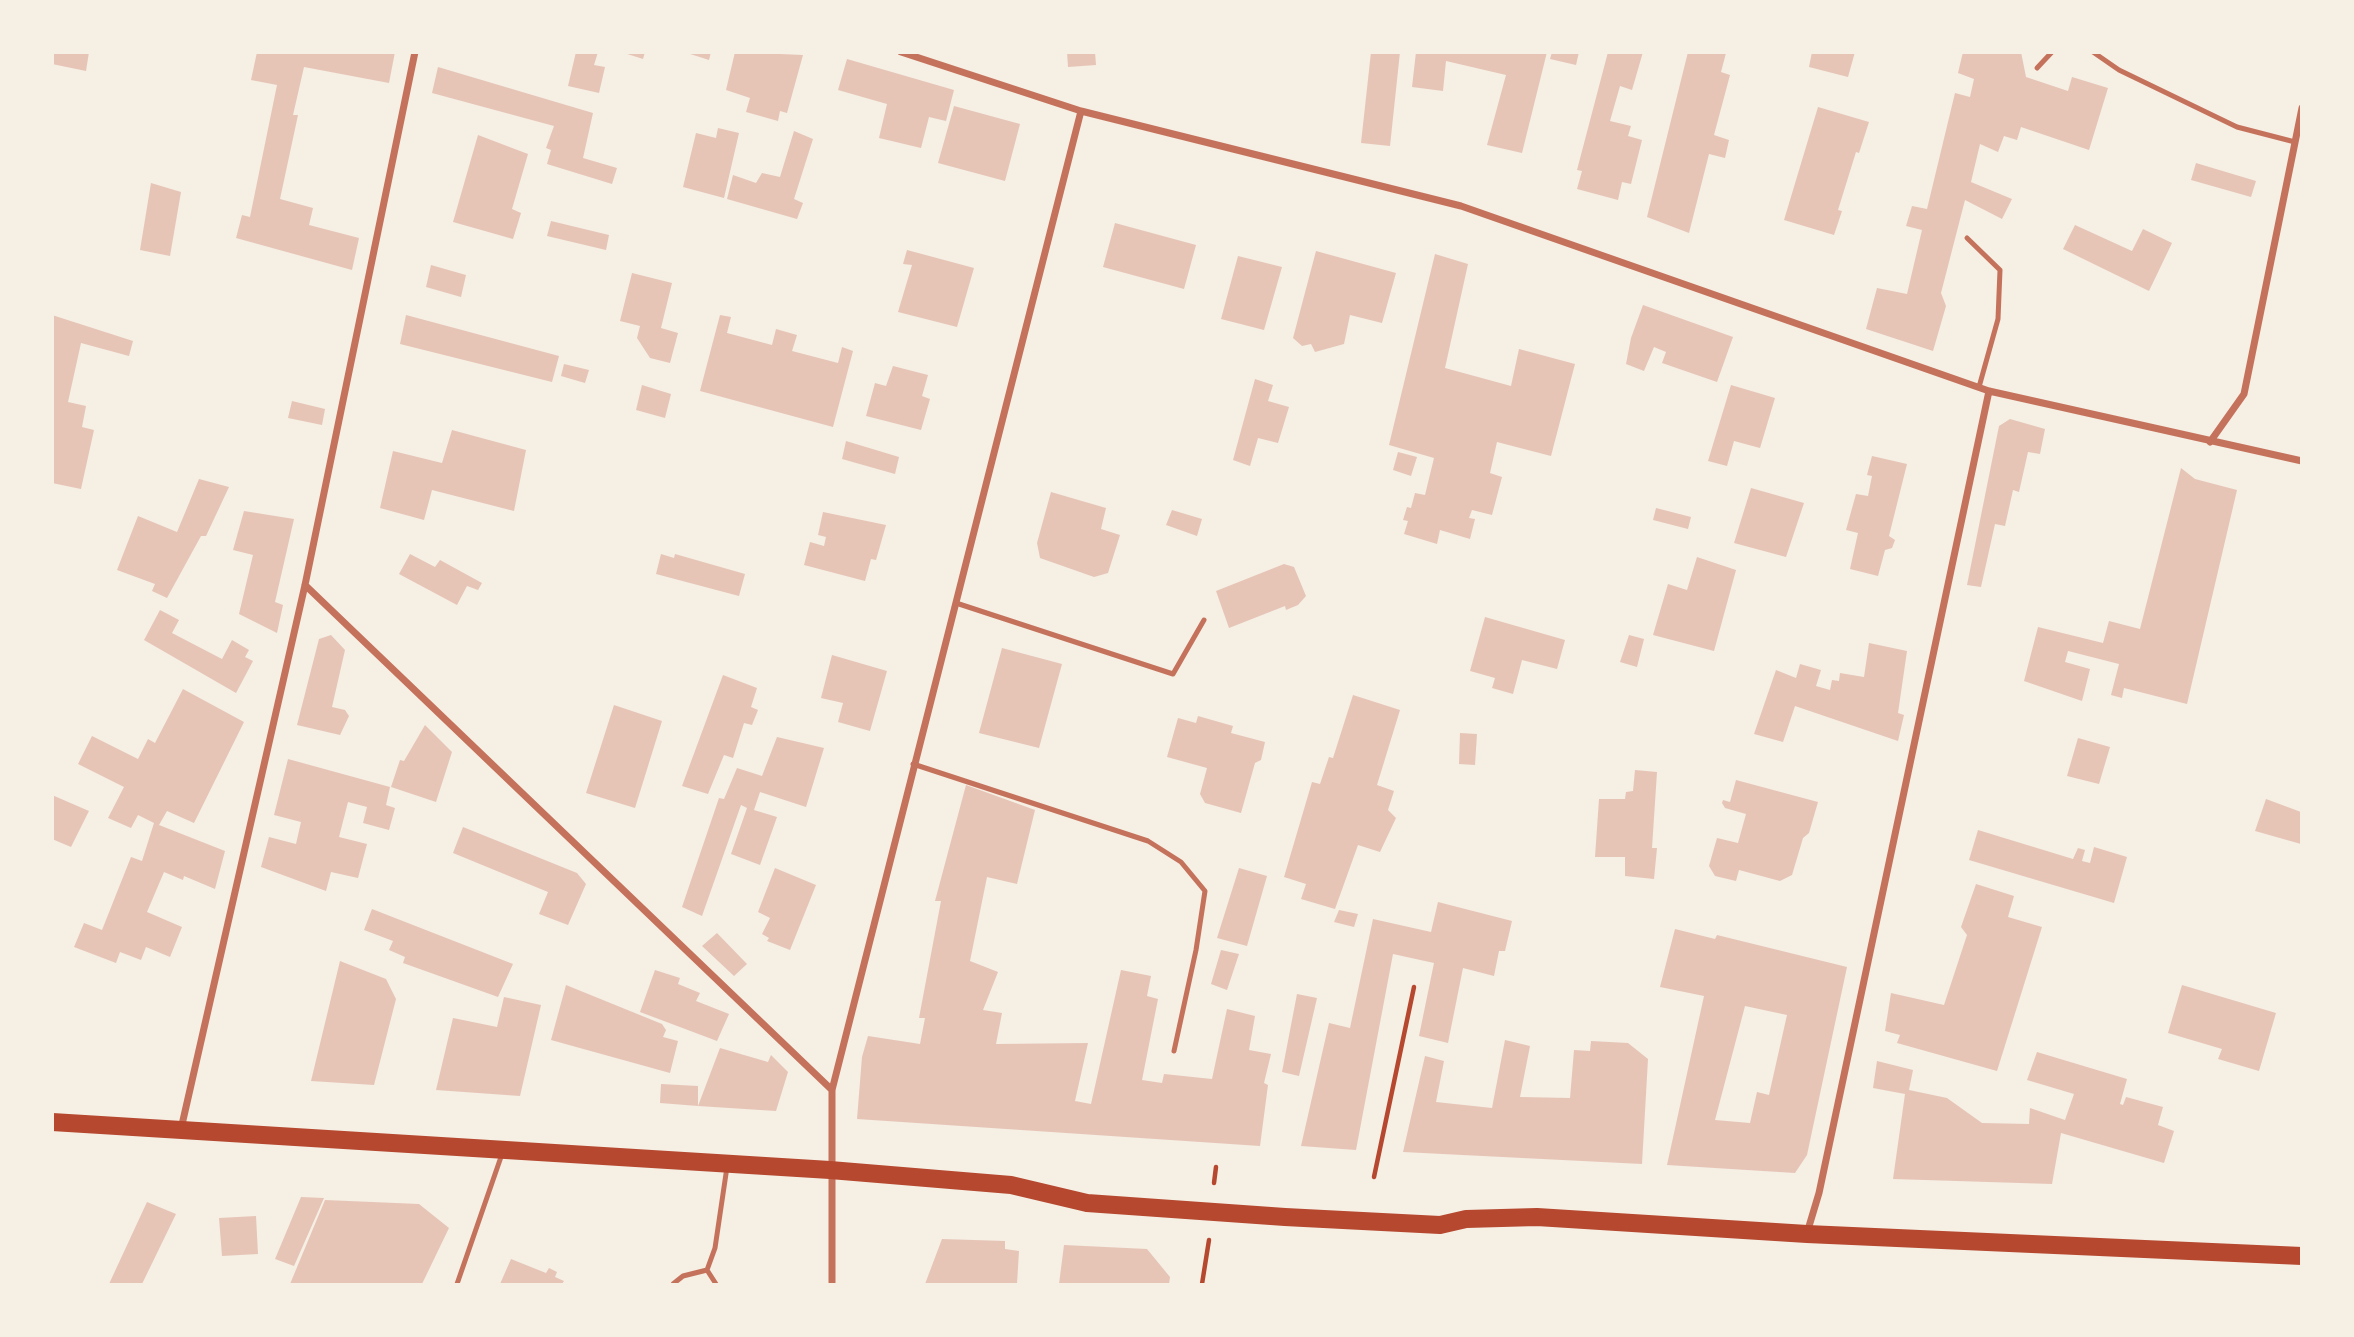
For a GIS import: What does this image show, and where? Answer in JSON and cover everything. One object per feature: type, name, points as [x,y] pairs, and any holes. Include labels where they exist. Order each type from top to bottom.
[{"type":"main road","points":[[52,1122],[830,1170],[1011,1185],[1087,1203],[1135,1207],[1440,1225],[1466,1219],[1537,1217],[1807,1234],[2301,1256]]},
{"type":"street","points":[[180,1129],[304,585],[415,52]]},
{"type":"street","points":[[901,52],[1081,111],[1461,206],[1989,391],[2301,461]]},
{"type":"street","points":[[2210,442],[2244,394],[2301,108]]},
{"type":"street","points":[[832,1284],[832,1090],[1081,111]]},
{"type":"street","points":[[1807,1234],[1819,1193],[1989,391]]},
{"type":"street","points":[[304,585],[832,1090]]},
{"type":"lane","points":[[2037,68],[2052,52]]},
{"type":"lane","points":[[2093,52],[2119,70],[2237,127],[2295,142]]},
{"type":"lane","points":[[1967,238],[2000,270],[1998,319],[1979,387]]},
{"type":"lane","points":[[956,603],[1173,674],[1204,620]]},
{"type":"lane","points":[[913,764],[1148,841],[1181,862],[1205,891],[1196,950],[1174,1051]]},
{"type":"lane","points":[[457,1284],[503,1151]]},
{"type":"lane","points":[[707,1270],[715,1248],[727,1164]]},
{"type":"lane","points":[[673,1284],[683,1276],[707,1270]]},
{"type":"lane","points":[[707,1270],[716,1284]]},
{"type":"path","points":[[1374,1177],[1413,987]]},
{"type":"path","points":[[1202,1284],[1209,1233]]},
{"type":"building","points":[[52,52],[89,52],[86,71],[52,64]]},
{"type":"building","points":[[257,52],[395,52],[389,83],[304,67],[293,115],[298,115],[280,199],[313,208],[309,225],[359,238],[352,270],[236,238],[242,215],[250,217],[277,85],[251,80]]},
{"type":"building","points":[[576,52],[598,52],[594,65],[605,67],[599,93],[568,86]]},
{"type":"building","points":[[621,52],[645,52],[643,59]]},
{"type":"building","points":[[684,52],[711,52],[709,60]]},
{"type":"building","points":[[735,52],[803,55],[787,113],[780,111],[778,121],[746,112],[750,98],[726,90]]},
{"type":"building","points":[[1067,52],[1095,52],[1096,65],[1068,67]]},
{"type":"building","points":[[1371,52],[1400,52],[1390,146],[1361,143]]},
{"type":"building","points":[[1416,52],[1547,52],[1522,153],[1487,145],[1506,75],[1446,61],[1443,91],[1412,87]]},
{"type":"building","points":[[1552,52],[1579,52],[1576,65],[1550,59]]},
{"type":"building","points":[[1608,52],[1643,52],[1632,90],[1620,86],[1610,121],[1631,126],[1628,136],[1642,140],[1631,184],[1622,182],[1618,200],[1577,189],[1582,171],[1577,170]]},
{"type":"building","points":[[1688,52],[1726,53],[1721,72],[1730,75],[1714,135],[1729,140],[1725,158],[1709,154],[1689,233],[1647,217]]},
{"type":"building","points":[[1812,52],[1855,52],[1848,77],[1809,67]]},
{"type":"building","points":[[1963,52],[2021,52],[2026,77],[2068,91],[2072,77],[2108,88],[2089,150],[2021,127],[2017,140],[2004,136],[1998,152],[1980,144],[1971,182],[2012,199],[2002,219],[1965,200],[1941,293],[1946,306],[1933,351],[1866,329],[1877,288],[1907,294],[1922,230],[1906,226],[1912,206],[1927,209],[1955,93],[1970,97],[1974,79],[1958,73]]},
{"type":"building","points":[[847,59],[954,90],[946,121],[929,117],[921,148],[879,138],[887,104],[838,90]]},
{"type":"building","points":[[438,67],[593,113],[583,158],[617,168],[612,184],[547,164],[551,150],[546,148],[554,126],[432,93]]},
{"type":"building","points":[[954,106],[1020,124],[1005,181],[938,163]]},
{"type":"building","points":[[1818,107],[1869,122],[1859,153],[1856,152],[1838,210],[1842,211],[1834,235],[1784,220]]},
{"type":"building","points":[[718,128],[739,133],[724,198],[683,187],[696,133],[716,138]]},
{"type":"building","points":[[794,131],[813,139],[794,199],[803,203],[797,219],[727,199],[733,175],[756,183],[762,173],[780,177]]},
{"type":"building","points":[[478,135],[528,154],[512,209],[521,213],[513,239],[453,222]]},
{"type":"building","points":[[2196,163],[2256,181],[2251,197],[2191,180]]},
{"type":"building","points":[[151,183],[181,192],[170,256],[140,250]]},
{"type":"building","points":[[551,221],[609,235],[606,250],[547,236]]},
{"type":"building","points":[[1115,223],[1196,245],[1184,289],[1103,267]]},
{"type":"building","points":[[2075,225],[2132,251],[2143,229],[2172,243],[2149,291],[2063,249]]},
{"type":"building","points":[[907,250],[974,268],[957,327],[898,312],[912,265],[903,264]]},
{"type":"building","points":[[1316,251],[1396,273],[1382,323],[1350,315],[1344,344],[1315,352],[1311,344],[1302,346],[1293,338]]},
{"type":"building","points":[[1435,254],[1468,264],[1445,368],[1511,386],[1519,349],[1575,364],[1551,456],[1497,442],[1490,473],[1502,477],[1492,515],[1472,510],[1469,518],[1475,519],[1470,539],[1440,530],[1437,544],[1404,534],[1408,521],[1403,520],[1407,507],[1411,508],[1415,493],[1425,495],[1434,458],[1389,445]]},
{"type":"building","points":[[1238,256],[1282,267],[1264,330],[1221,319]]},
{"type":"building","points":[[431,265],[466,275],[461,297],[426,287]]},
{"type":"building","points":[[632,273],[672,283],[661,328],[678,333],[670,363],[650,358],[637,338],[640,326],[620,321]]},
{"type":"building","points":[[1643,305],[1733,337],[1717,382],[1662,363],[1666,352],[1654,347],[1644,371],[1626,364],[1631,338]]},
{"type":"building","points":[[52,315],[133,341],[129,356],[81,343],[68,402],[86,406],[82,427],[94,430],[81,489],[52,483]]},
{"type":"building","points":[[406,315],[559,356],[552,382],[400,344]]},
{"type":"building","points":[[720,315],[731,317],[727,333],[772,345],[776,329],[797,335],[792,351],[838,363],[842,347],[853,351],[833,427],[700,391]]},
{"type":"building","points":[[564,364],[589,370],[585,383],[561,376]]},
{"type":"building","points":[[893,366],[928,375],[922,396],[930,399],[921,430],[866,416],[875,383],[886,386]]},
{"type":"building","points":[[1255,379],[1273,385],[1268,401],[1289,407],[1278,443],[1258,438],[1250,466],[1233,460]]},
{"type":"building","points":[[642,385],[671,394],[665,418],[636,410]]},
{"type":"building","points":[[1731,385],[1775,398],[1760,448],[1734,441],[1727,466],[1708,461]]},
{"type":"building","points":[[292,401],[325,409],[322,425],[288,418]]},
{"type":"building","points":[[2010,419],[2045,429],[2040,454],[2028,452],[2019,492],[2013,490],[2005,526],[1995,524],[1981,587],[1967,585],[1999,426]]},
{"type":"building","points":[[452,430],[526,450],[514,511],[432,490],[424,520],[380,508],[393,451],[442,463]]},
{"type":"building","points":[[846,441],[899,457],[895,474],[842,459]]},
{"type":"building","points":[[1398,452],[1417,457],[1411,476],[1393,470]]},
{"type":"building","points":[[1872,456],[1907,464],[1889,536],[1895,540],[1892,548],[1885,550],[1878,576],[1850,569],[1858,533],[1846,530],[1856,494],[1868,496],[1872,476],[1867,475]]},
{"type":"building","points":[[2181,468],[2195,479],[2237,490],[2187,704],[2124,688],[2122,698],[2111,695],[2119,664],[2068,651],[2065,662],[2090,669],[2082,701],[2024,681],[2038,627],[2103,643],[2109,621],[2140,629]]},
{"type":"building","points":[[199,479],[229,487],[206,536],[201,536],[167,598],[152,591],[155,584],[117,570],[138,516],[177,532]]},
{"type":"building","points":[[1751,488],[1804,503],[1786,557],[1734,543]]},
{"type":"building","points":[[1051,492],[1106,508],[1101,529],[1120,535],[1108,573],[1094,577],[1040,558],[1037,543]]},
{"type":"building","points":[[1656,508],[1691,517],[1688,529],[1653,520]]},
{"type":"building","points":[[1172,510],[1202,519],[1197,536],[1166,525]]},
{"type":"building","points":[[244,511],[294,519],[275,602],[283,605],[277,633],[239,614],[253,555],[233,550]]},
{"type":"building","points":[[823,512],[886,525],[876,560],[871,559],[865,581],[804,565],[810,542],[824,546],[826,537],[818,535]]},
{"type":"building","points":[[410,554],[435,567],[440,560],[482,583],[478,590],[467,586],[457,605],[399,574]]},
{"type":"building","points":[[661,554],[674,558],[675,554],[745,574],[739,596],[656,574]]},
{"type":"building","points":[[1697,557],[1736,570],[1714,651],[1653,635],[1668,584],[1687,590]]},
{"type":"building","points":[[1284,564],[1294,567],[1306,596],[1298,605],[1286,610],[1285,606],[1229,628],[1216,591]]},
{"type":"building","points":[[160,610],[179,620],[172,633],[222,659],[232,640],[249,650],[245,657],[253,661],[236,693],[144,640]]},
{"type":"building","points":[[1485,617],[1565,640],[1557,669],[1522,660],[1513,694],[1492,688],[1495,678],[1470,671]]},
{"type":"building","points":[[331,635],[345,650],[332,707],[345,710],[349,716],[340,735],[297,725],[319,639]]},
{"type":"building","points":[[1629,635],[1644,639],[1637,667],[1620,662]]},
{"type":"building","points":[[1869,643],[1907,651],[1898,713],[1904,715],[1898,741],[1795,706],[1783,742],[1754,734],[1776,670],[1796,678],[1800,664],[1821,670],[1816,686],[1830,690],[1832,680],[1839,681],[1840,673],[1864,677]]},
{"type":"building","points":[[1002,648],[1062,664],[1039,748],[979,733]]},
{"type":"building","points":[[832,655],[887,671],[870,731],[838,722],[843,703],[821,698]]},
{"type":"building","points":[[723,675],[757,688],[751,707],[758,710],[752,725],[744,723],[733,758],[724,755],[708,794],[682,786]]},
{"type":"building","points":[[183,689],[244,722],[194,823],[167,811],[159,825],[225,851],[215,889],[184,876],[183,880],[164,872],[147,912],[182,927],[170,957],[146,947],[141,960],[120,952],[116,963],[74,947],[84,923],[102,930],[131,857],[142,861],[154,823],[138,815],[131,828],[108,818],[124,787],[78,764],[92,736],[138,759],[148,739],[155,743]]},
{"type":"building","points":[[1353,695],[1400,710],[1377,785],[1394,791],[1388,810],[1396,818],[1380,852],[1358,845],[1335,909],[1301,899],[1306,884],[1284,877],[1312,782],[1320,784],[1329,757],[1333,758]]},
{"type":"building","points":[[614,705],[662,721],[635,808],[586,793]]},
{"type":"building","points":[[1198,716],[1233,726],[1231,733],[1265,742],[1261,760],[1255,763],[1241,813],[1205,803],[1200,794],[1207,768],[1167,757],[1178,718],[1196,723]]},
{"type":"building","points":[[425,725],[452,752],[436,802],[391,787],[400,760],[404,761]]},
{"type":"building","points":[[1460,733],[1477,734],[1475,765],[1459,764]]},
{"type":"building","points":[[777,737],[824,748],[806,807],[760,792],[754,810],[777,817],[760,865],[731,854],[747,808],[741,805],[702,916],[682,907],[719,798],[724,799],[737,768],[762,776]]},
{"type":"building","points":[[2078,738],[2110,747],[2099,784],[2067,776]]},
{"type":"building","points":[[288,759],[390,787],[386,805],[395,808],[389,830],[363,823],[367,807],[348,802],[339,837],[367,844],[358,878],[331,872],[326,891],[261,867],[269,837],[296,844],[301,822],[274,815]]},
{"type":"building","points":[[1635,770],[1657,772],[1652,848],[1657,848],[1654,879],[1625,876],[1625,857],[1595,857],[1599,799],[1625,799],[1626,792],[1633,791]]},
{"type":"building","points":[[1736,780],[1818,802],[1792,875],[1780,881],[1739,870],[1736,881],[1715,876],[1709,866],[1717,838],[1738,843],[1746,814],[1725,808],[1722,803],[1723,800],[1730,802]]},
{"type":"building","points":[[966,785],[1035,810],[1017,884],[987,877],[970,961],[998,972],[983,1010],[1002,1013],[996,1044],[1088,1043],[1075,1101],[1091,1104],[1121,970],[1151,976],[1147,996],[1158,999],[1142,1080],[1162,1083],[1164,1074],[1212,1079],[1227,1009],[1255,1016],[1249,1050],[1271,1054],[1264,1083],[1268,1085],[1260,1146],[857,1119],[862,1057],[868,1036],[920,1044],[925,1018],[919,1018],[941,901],[935,901]]},
{"type":"building","points":[[52,795],[89,811],[71,847],[52,839]]},
{"type":"building","points":[[2266,799],[2301,812],[2301,844],[2255,831]]},
{"type":"building","points":[[463,827],[577,873],[586,884],[568,925],[539,914],[548,892],[453,853]]},
{"type":"building","points":[[1978,830],[2073,859],[2078,848],[2085,850],[2082,861],[2090,863],[2094,847],[2127,857],[2114,903],[1969,860]]},
{"type":"building","points":[[775,868],[816,885],[790,950],[767,941],[769,938],[762,934],[770,918],[758,912]]},
{"type":"building","points":[[1239,868],[1267,876],[1247,946],[1217,938]]},
{"type":"building","points":[[1976,884],[2014,896],[2008,917],[2042,927],[1997,1071],[1897,1043],[1900,1035],[1885,1031],[1891,993],[1944,1005],[1967,935],[1961,927]]},
{"type":"building","points":[[1438,902],[1512,921],[1505,951],[1499,951],[1494,976],[1463,968],[1448,1043],[1419,1036],[1434,963],[1393,954],[1356,1150],[1301,1146],[1329,1023],[1350,1028],[1373,919],[1431,932]]},
{"type":"building","points":[[372,909],[513,964],[498,997],[403,963],[405,957],[389,950],[393,941],[364,930]]},
{"type":"building","points":[[1339,910],[1358,914],[1354,927],[1334,922]]},
{"type":"building","points":[[1675,929],[1715,939],[1717,935],[1847,967],[1807,1155],[1795,1173],[1667,1165],[1704,996],[1660,987]],"holes":[[[1745,1006],[1787,1015],[1769,1095],[1757,1092],[1750,1123],[1715,1120]]]},
{"type":"building","points":[[717,933],[747,964],[734,976],[702,946]]},
{"type":"building","points":[[1221,950],[1239,954],[1227,990],[1211,984]]},
{"type":"building","points":[[340,961],[386,979],[396,999],[374,1085],[311,1081]]},
{"type":"building","points":[[655,970],[680,978],[678,984],[700,993],[696,1001],[729,1014],[717,1041],[640,1012]]},
{"type":"building","points":[[566,985],[662,1024],[666,1030],[663,1037],[678,1041],[670,1073],[551,1040]]},
{"type":"building","points":[[2182,985],[2276,1013],[2259,1071],[2218,1059],[2222,1049],[2168,1033]]},
{"type":"building","points":[[1297,994],[1317,998],[1299,1076],[1282,1072]]},
{"type":"building","points":[[504,997],[541,1005],[520,1096],[436,1090],[453,1018],[497,1027]]},
{"type":"building","points":[[1505,1040],[1530,1046],[1520,1097],[1570,1098],[1574,1050],[1590,1051],[1591,1041],[1628,1043],[1648,1059],[1642,1164],[1403,1152],[1425,1056],[1444,1061],[1436,1102],[1492,1108]]},
{"type":"building","points":[[720,1048],[768,1062],[771,1055],[788,1072],[776,1111],[698,1106]]},
{"type":"building","points":[[2037,1052],[2127,1079],[2120,1104],[2123,1105],[2126,1097],[2163,1107],[2158,1125],[2174,1131],[2164,1163],[2061,1133],[2052,1184],[1893,1179],[1905,1094],[1873,1088],[1877,1061],[1913,1070],[1909,1090],[1947,1098],[1982,1123],[2029,1124],[2030,1108],[2065,1120],[2074,1094],[2027,1080]]},
{"type":"building","points":[[661,1084],[698,1086],[698,1106],[660,1103]]},
{"type":"building","points":[[301,1197],[324,1198],[294,1266],[275,1259]]},
{"type":"building","points":[[325,1200],[419,1204],[449,1228],[422,1284],[290,1284]]},
{"type":"building","points":[[147,1202],[176,1214],[142,1284],[109,1284]]},
{"type":"building","points":[[256,1216],[258,1254],[222,1256],[219,1218]]},
{"type":"building","points":[[942,1239],[1005,1241],[1005,1249],[1019,1251],[1017,1284],[925,1284]]},
{"type":"building","points":[[1064,1245],[1147,1249],[1170,1277],[1169,1284],[1059,1284]]},
{"type":"building","points":[[511,1259],[546,1273],[549,1268],[557,1272],[555,1277],[564,1281],[562,1284],[500,1284]]}]
